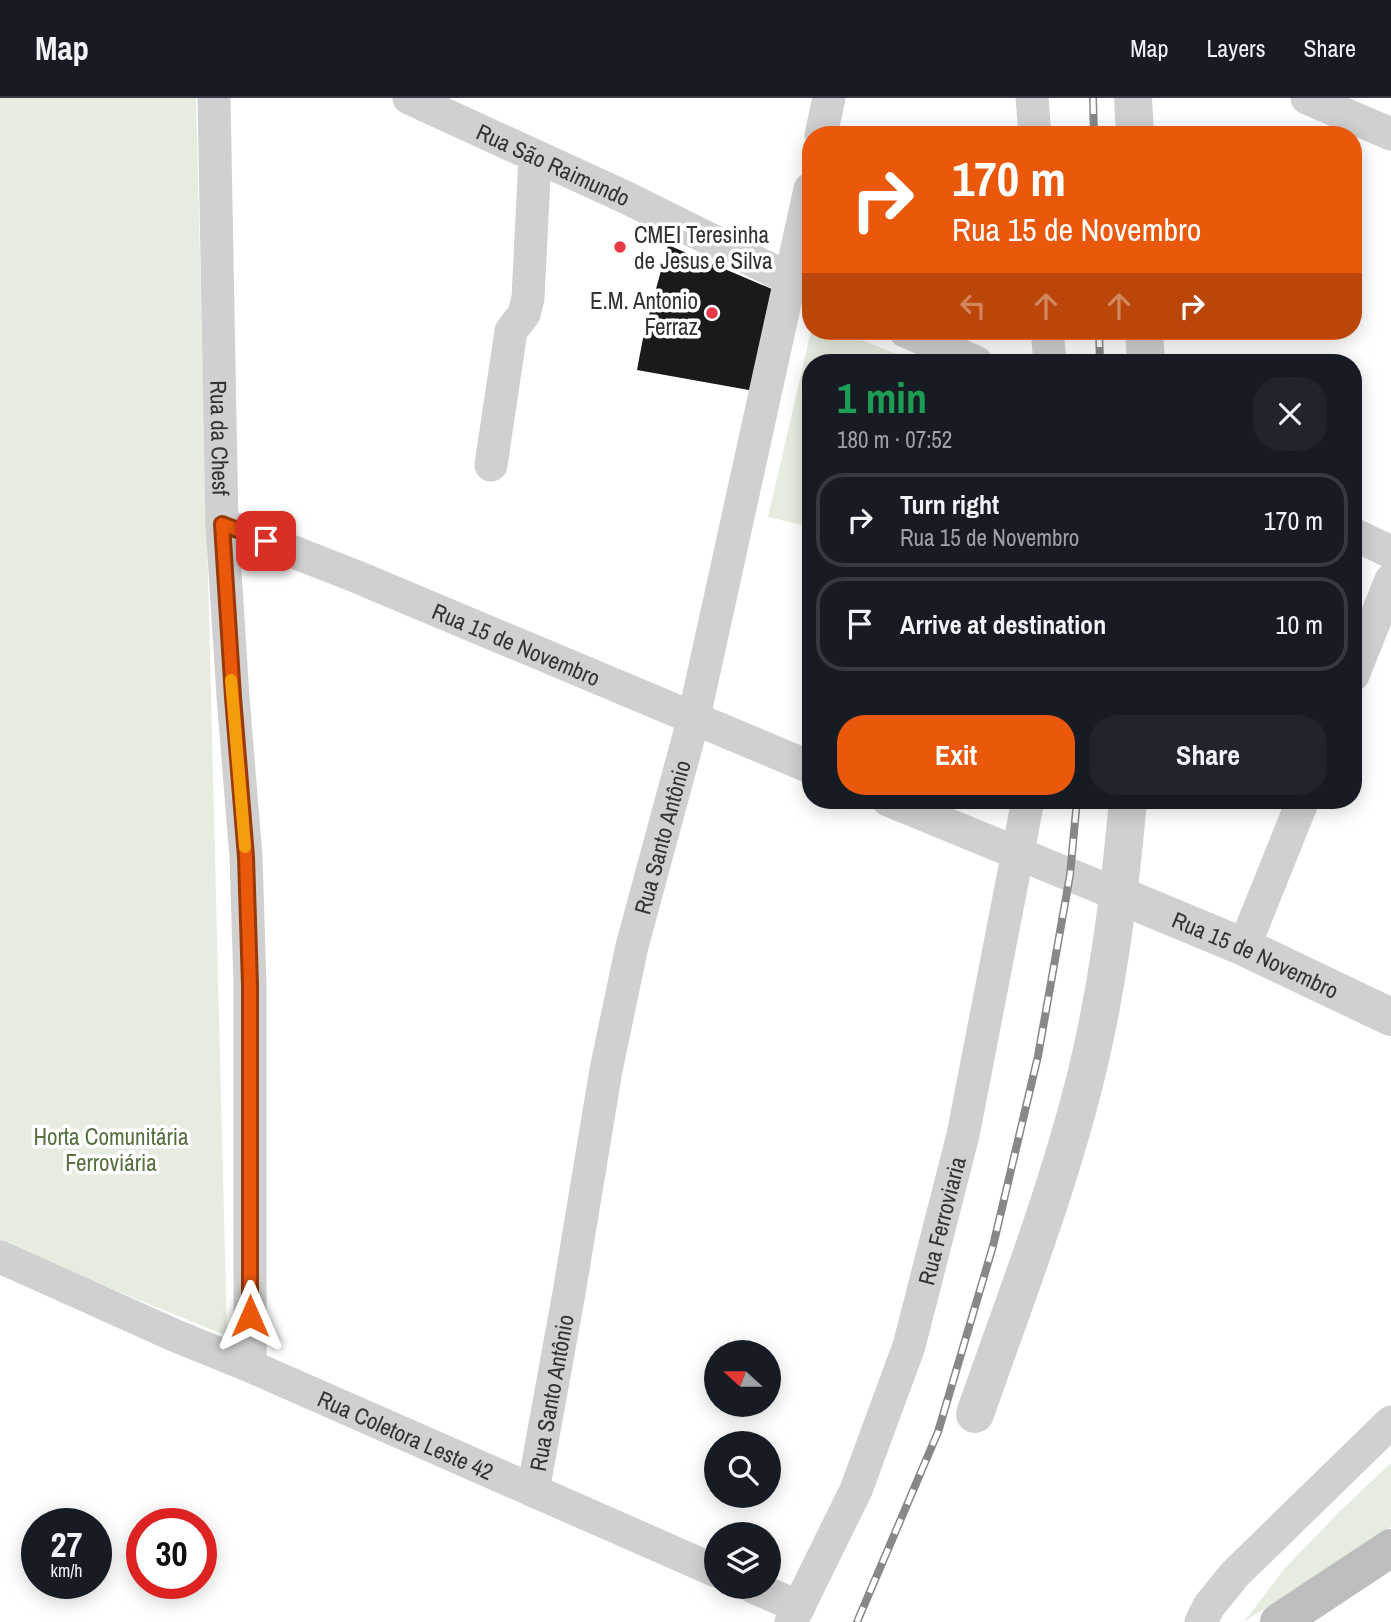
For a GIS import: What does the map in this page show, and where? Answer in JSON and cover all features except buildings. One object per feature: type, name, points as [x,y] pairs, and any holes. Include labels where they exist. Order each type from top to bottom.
[{"type":"main road","points":[[1279,1622],[1391,1548]]},
{"type":"street","name":"Rua da Chesf","points":[[214,98],[222,524],[246,857],[250,985],[250,1366]]},
{"type":"street","name":"Rua São Raimundo","points":[[409,98],[625,197],[801,285]]},
{"type":"street","points":[[823,126],[829,98]]},
{"type":"street","points":[[1032,98],[1034,126]]},
{"type":"street","points":[[1133,98],[1135,126]]},
{"type":"street","points":[[1307,98],[1391,134]]},
{"type":"street","points":[[491,465],[511,331],[524,314],[528,298],[535,157]]},
{"type":"street","name":"Rua Santo Antônio","points":[[533,1491],[606,1070],[632,946],[694,717],[801,285]]},
{"type":"street","points":[[926,340],[958,354]]},
{"type":"street","name":"Rua 15 de Novembro","points":[[222,524],[355,576],[802,764]]},
{"type":"street","points":[[1362,538],[1391,552]]},
{"type":"street","points":[[1362,653],[1391,580]]},
{"type":"street","points":[[910,809],[1119,895]]},
{"type":"street","name":"Rua Ferroviaria","points":[[795,1615],[856,1490],[909,1346],[963,1135],[1026,809]]},
{"type":"street","points":[[975,1414],[1080,1102],[1098,1024],[1119,895],[1127,809]]},
{"type":"street","points":[[1244,947],[1299,809]]},
{"type":"street","name":"Rua 15 de Novembro","points":[[1119,895],[1244,947],[1391,1017]]},
{"type":"street","name":"Rua Coletora Leste 42","points":[[0,1257],[704,1566]]},
{"type":"street","points":[[1201,1622],[1209,1606],[1235,1574],[1391,1422]]},
{"type":"street","points":[[771,1599],[795,1615]]},
{"type":"green space","name":"Horta Comunitária Ferroviária","points":[[0,98],[196,98],[227,1336],[0,1243]]},
{"type":"green space","points":[[809,340],[862,340],[897,354],[806,354]]},
{"type":"green space","points":[[802,370],[802,525],[768,517]]},
{"type":"green space","points":[[1391,1463],[1391,1527],[1244,1622],[1285,1568]]},
{"type":"railway","points":[[1093,98],[1094,126]]},
{"type":"railway","points":[[1099,340],[1100,354]]},
{"type":"railway","points":[[857,1622],[938,1432],[993,1246],[1038,1056],[1070,875],[1076,809]]},
{"type":"slow traffic","points":[[231,680],[245,847]]},
{"type":"place","name":"CMEI Teresinha de Jesus e Silva","points":[[620,247]]},
{"type":"place","name":"E.M. Antonio Ferraz","points":[[712,313]]},
{"type":"route","points":[[250,1316],[250,985],[246,857],[222,524],[266,541]]}]
